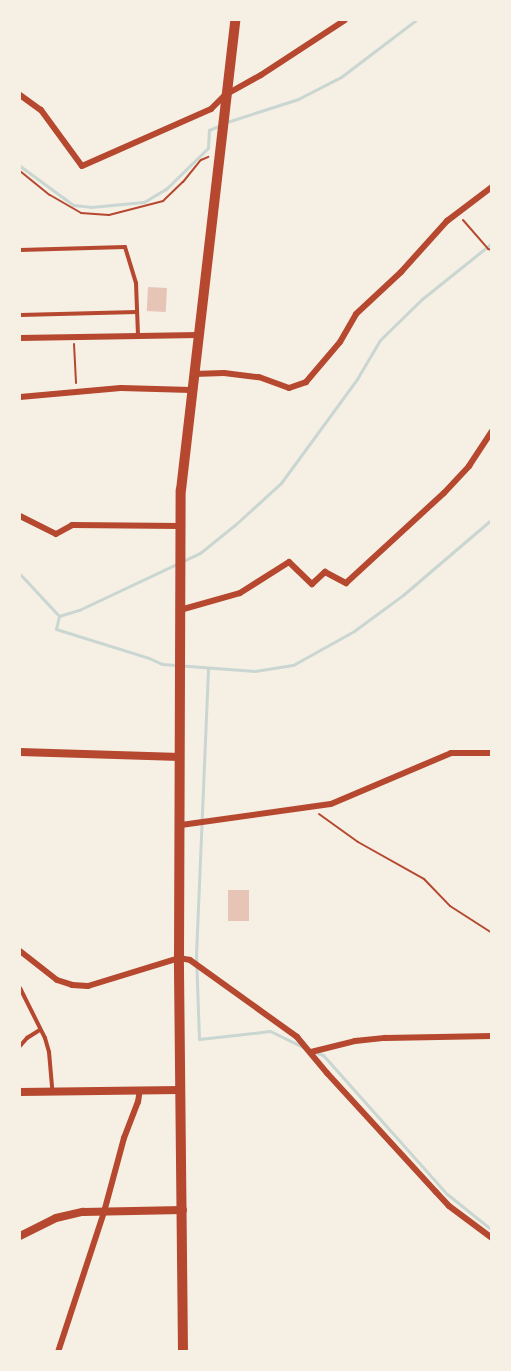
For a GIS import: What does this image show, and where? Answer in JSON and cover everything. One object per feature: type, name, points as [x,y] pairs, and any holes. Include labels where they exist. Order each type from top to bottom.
[{"type":"main road","points":[[183,1352],[179,958],[180,526],[184,449],[234,20]]},
{"type":"street","points":[[20,95],[41,110],[82,166],[211,109],[225,95],[261,75],[345,20]]},
{"type":"street","points":[[193,374],[224,372],[259,377],[289,388],[306,382],[340,342],[356,314],[401,272],[456,213],[492,187]]},
{"type":"street","points":[[20,338],[198,335]]},
{"type":"street","points":[[20,396],[121,388],[191,390]]},
{"type":"street","points":[[180,610],[240,593],[289,562],[312,584],[325,572],[346,583],[444,493],[469,466],[492,431]]},
{"type":"street","points":[[20,516],[56,534],[72,525],[180,526]]},
{"type":"street","points":[[20,752],[180,757]]},
{"type":"street","points":[[181,825],[331,804],[451,753],[492,753]]},
{"type":"street","points":[[20,951],[57,980],[72,985],[88,986],[179,958],[190,960],[273,1017],[311,1052],[327,1073],[443,1199],[492,1238]]},
{"type":"street","points":[[311,1052],[354,1041],[385,1038],[492,1036]]},
{"type":"street","points":[[20,1092],[52,1089],[180,1090]]},
{"type":"street","points":[[58,1352],[104,1212],[140,1090]]},
{"type":"street","points":[[20,1236],[56,1218],[83,1212],[183,1210]]},
{"type":"lane","points":[[20,250],[125,248],[136,283],[138,336]]},
{"type":"lane","points":[[20,315],[137,312]]},
{"type":"lane","points":[[20,988],[49,1052],[52,1089]]},
{"type":"lane","points":[[20,1046],[27,1038],[40,1030]]},
{"type":"path","points":[[20,171],[50,195],[81,213],[109,215],[163,201],[201,160],[218,152]]},
{"type":"path","points":[[456,213],[488,249],[492,250]]},
{"type":"path","points":[[74,337],[76,392]]},
{"type":"path","points":[[309,807],[358,842],[424,879],[450,906],[492,933]]},
{"type":"building","points":[[148,287],[167,288],[166,312],[147,311]]},
{"type":"building","points":[[228,890],[249,890],[249,921],[228,921]]},
{"type":"waterway","points":[[227,122],[298,99],[341,77],[416,20]]},
{"type":"waterway","points":[[20,166],[73,205],[91,207],[144,202],[166,189],[208,148],[209,130],[221,125]]},
{"type":"waterway","points":[[59,616],[79,610],[200,553],[236,524],[281,483],[357,379],[380,340],[422,299],[492,243]]},
{"type":"waterway","points":[[59,616],[56,629],[162,664],[255,671],[293,665],[354,631],[403,595],[492,519]]},
{"type":"waterway","points":[[20,574],[59,616]]},
{"type":"waterway","points":[[208,669],[196,954],[199,1039],[270,1031],[303,1047]]},
{"type":"waterway","points":[[315,1052],[323,1055],[447,1194],[492,1230]]}]
